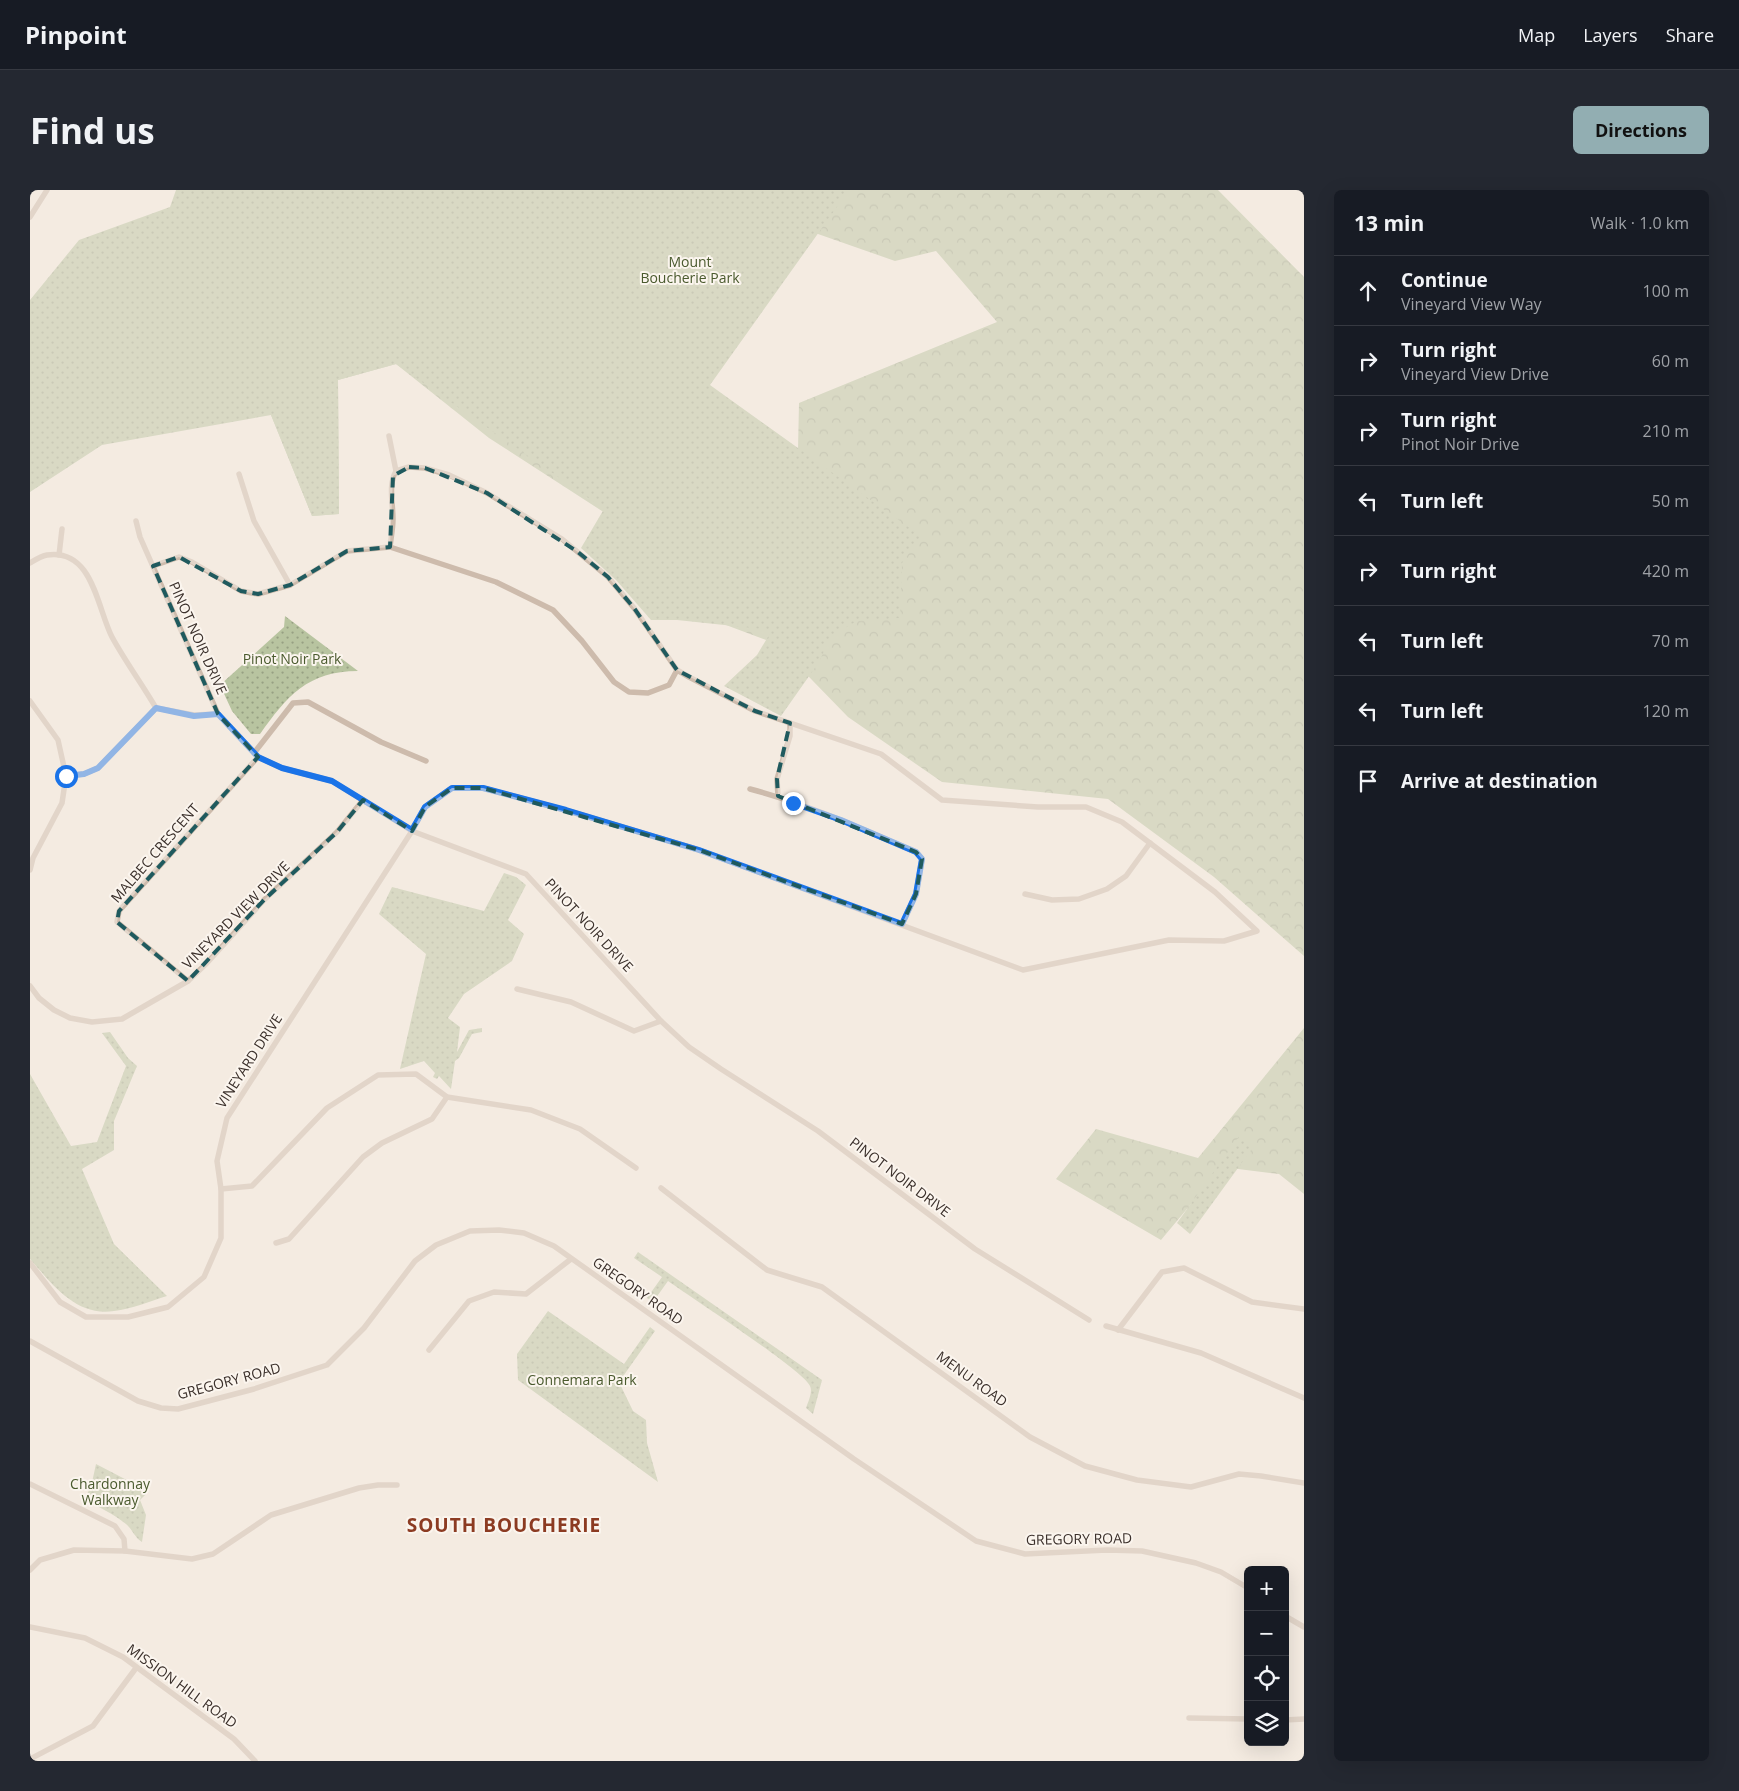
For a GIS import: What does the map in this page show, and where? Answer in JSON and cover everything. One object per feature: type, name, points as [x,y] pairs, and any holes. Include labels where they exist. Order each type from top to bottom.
[{"type":"street","points":[[30,216],[47,190]]},
{"type":"street","points":[[389,436],[396,471],[393,476],[391,496],[393,520],[390,547]]},
{"type":"street","points":[[396,471],[409,467],[425,468],[449,475],[487,493],[562,539],[608,577],[634,608],[677,670],[755,710],[881,754],[942,800],[1038,807],[1086,808],[1122,822],[1150,843],[1126,876],[1107,889],[1079,899],[1052,900],[1025,894]]},
{"type":"street","points":[[238,474],[254,521],[290,585]]},
{"type":"street","name":"PINOT NOIR DRIVE","points":[[136,521],[140,537],[218,714],[256,755],[282,768],[332,781],[412,830],[526,874],[661,1021],[689,1046],[721,1069],[818,1131],[975,1249],[1089,1320]]},
{"type":"street","points":[[59,555],[62,529]]},
{"type":"street","points":[[153,566],[179,557],[192,562],[241,591],[258,594],[290,585],[347,551],[390,547],[496,582],[553,610],[582,641],[614,682],[629,692],[648,693],[669,684],[677,670]]},
{"type":"street","points":[[30,563],[46,555],[59,555],[71,558],[81,566],[91,580],[112,635],[156,708],[194,716],[218,714]]},
{"type":"street","points":[[30,701],[58,740],[66,776],[62,803],[33,858],[30,870]]},
{"type":"street","points":[[256,755],[293,703],[308,702],[381,742],[426,761]]},
{"type":"street","points":[[66,776],[84,774],[98,768],[156,708]]},
{"type":"street","points":[[778,796],[777,779],[790,736],[790,723]]},
{"type":"street","name":"MALBEC CRESCENT","points":[[188,981],[117,922],[119,911],[256,755]]},
{"type":"street","name":"VINEYARD DRIVE","points":[[30,1264],[60,1302],[86,1317],[128,1318],[168,1307],[204,1277],[221,1238],[221,1189],[218,1161],[227,1118],[425,807],[452,788],[483,788],[566,810],[699,850],[1023,970],[1169,940],[1224,942],[1257,931],[1215,892],[1150,843]]},
{"type":"street","points":[[750,789],[778,796],[916,852],[922,859],[916,894],[902,924]]},
{"type":"street","name":"VINEYARD VIEW DRIVE","points":[[30,986],[39,998],[54,1010],[70,1018],[92,1022],[122,1019],[188,981],[207,963],[264,900],[337,832],[363,800]]},
{"type":"street","points":[[517,989],[572,1002],[634,1031],[661,1021]]},
{"type":"street","points":[[221,1189],[252,1186],[327,1108],[378,1075],[416,1074],[447,1097],[531,1110],[580,1129],[636,1168]]},
{"type":"street","points":[[276,1243],[289,1240],[363,1157],[382,1143],[432,1118],[447,1097]]},
{"type":"street","name":"MENU ROAD","points":[[661,1188],[768,1270],[822,1287],[1030,1437],[1085,1466],[1137,1480],[1191,1488],[1239,1474],[1304,1483]]},
{"type":"street","name":"GREGORY ROAD","points":[[30,1341],[138,1401],[161,1408],[178,1409],[254,1389],[327,1365],[364,1328],[415,1261],[436,1245],[470,1231],[499,1230],[524,1233],[554,1246],[846,1454],[976,1541],[1026,1554],[1107,1550],[1142,1551],[1196,1563],[1221,1572],[1244,1586]]},
{"type":"street","points":[[429,1350],[469,1301],[494,1292],[526,1294],[572,1259]]},
{"type":"street","points":[[1118,1330],[1162,1272],[1184,1268],[1252,1302],[1304,1309]]},
{"type":"street","points":[[1106,1326],[1201,1353],[1304,1398]]},
{"type":"street","points":[[30,1484],[115,1526],[124,1539],[125,1551]]},
{"type":"street","points":[[30,1570],[40,1560],[74,1550],[125,1551],[192,1560],[213,1554],[272,1515],[359,1488],[397,1485]]},
{"type":"street","points":[[1289,1619],[1304,1628]]},
{"type":"street","name":"MISSION HILL ROAD","points":[[30,1627],[85,1638],[124,1657],[136,1668],[234,1739],[255,1761]]},
{"type":"street","points":[[30,1759],[93,1726],[136,1668]]},
{"type":"street","points":[[1189,1718],[1244,1719]]},
{"type":"street","points":[[1289,1720],[1304,1719]]},
{"type":"highlighted area","points":[[409,467],[425,468],[487,493],[578,552],[608,577],[634,608],[677,670],[755,711],[790,723],[777,779],[778,796],[916,852],[922,859],[916,894],[902,924],[699,850],[483,788],[452,788],[425,807],[412,831],[363,800],[337,832],[264,900],[188,981],[117,922],[119,911],[258,757],[218,714],[153,566],[179,557],[241,591],[258,594],[290,585],[347,551],[390,547],[393,476]]},
{"type":"green space","name":"Mount Boucherie Park","points":[[176,190],[849,190],[710,385],[921,536],[902,563],[900,618],[857,621],[831,636],[819,662],[781,716],[724,686],[757,655],[772,630],[677,620],[651,620],[616,580],[581,548],[604,509],[396,364],[338,380],[339,514],[312,516],[271,415],[102,445],[30,492],[30,300],[79,240],[170,207]]},
{"type":"green space","points":[[786,190],[1218,190],[1304,277],[1304,956],[1214,877],[1108,799],[942,782],[848,717],[777,644],[718,622],[670,555],[489,438],[396,364],[338,380],[339,514],[312,516],[271,415],[156,252],[797,496],[799,403],[997,322],[936,251],[895,261],[778,220]]},
{"type":"green space","name":"Pinot Noir Park","points":[[285,616],[358,671],[341,672],[325,676],[300,688],[280,708],[260,734],[251,734],[232,711],[220,685],[284,627]]},
{"type":"green space","points":[[504,873],[516,877],[526,885],[508,920],[524,934],[512,961],[464,994],[448,1018],[460,1027],[457,1052],[469,1030],[482,1028],[482,1032],[472,1034],[459,1058],[455,1061],[451,1089],[439,1076],[437,1079],[433,1077],[435,1073],[424,1061],[400,1069],[426,954],[379,914],[392,887],[484,911]]},
{"type":"green space","points":[[1304,1028],[1304,1194],[1279,1174],[1222,1167],[1161,1240],[1056,1179],[1096,1129],[1198,1158]]},
{"type":"green space","points":[[110,1032],[128,1058],[137,1066],[114,1121],[114,1150],[82,1169],[114,1244],[167,1296],[127,1309],[100,1312],[88,1309],[66,1297],[30,1259],[30,1074],[71,1146],[97,1142],[126,1066],[102,1033]]},
{"type":"green space","points":[[1240,1135],[1254,1146],[1190,1234],[1177,1223]]},
{"type":"green space","points":[[638,1252],[822,1380],[813,1414],[806,1408],[810,1397],[810,1386],[788,1365],[745,1334],[668,1281],[653,1302],[647,1298],[662,1277],[634,1258]]},
{"type":"green space","name":"Connemara Park","points":[[548,1311],[624,1364],[650,1327],[655,1331],[619,1382],[633,1411],[646,1420],[647,1443],[658,1482],[518,1380],[517,1354]]},
{"type":"green space","name":"Chardonnay Walkway","points":[[96,1464],[146,1490],[147,1493],[140,1500],[146,1515],[142,1542],[121,1520],[84,1499],[91,1487]]},
{"type":"district","name":"SOUTH BOUCHERIE","points":[[504,1525]]},
{"type":"route","points":[[66,776],[84,774],[98,768],[156,708],[194,716],[218,714],[258,757],[282,768],[332,781],[412,830],[425,807],[452,788],[483,788],[566,810],[699,850],[902,924],[916,894],[922,859],[916,852],[841,820],[793,803]]}]
